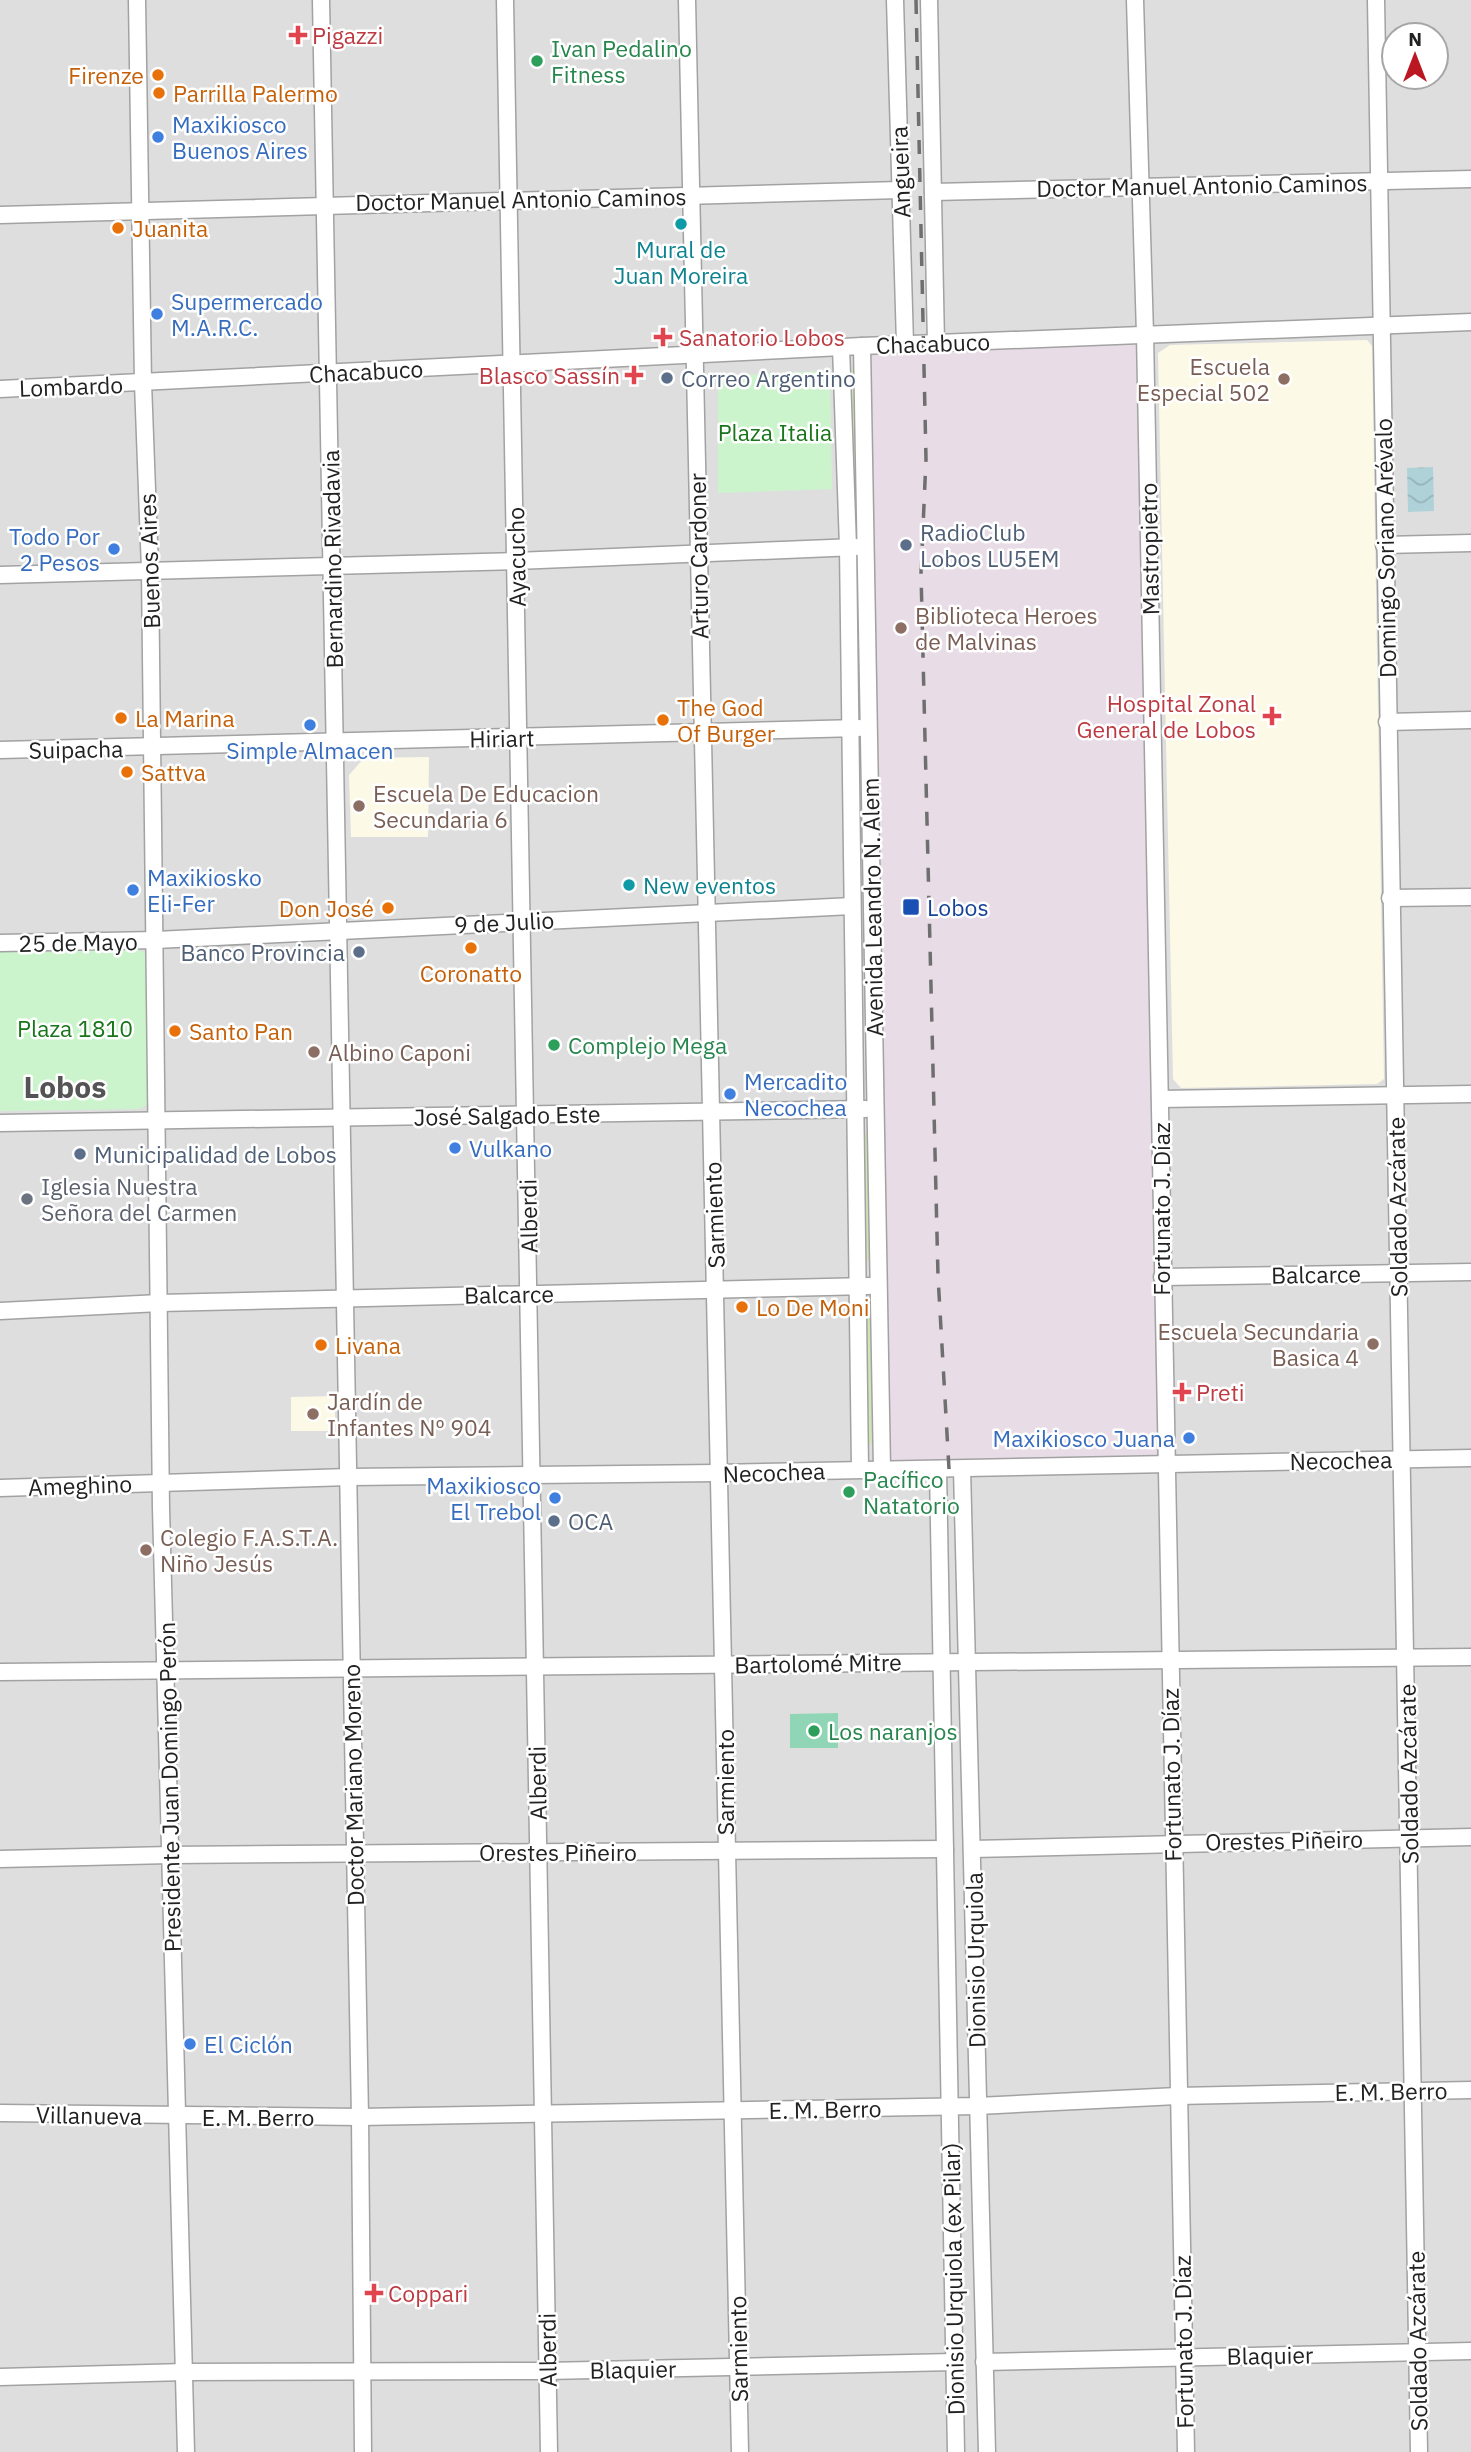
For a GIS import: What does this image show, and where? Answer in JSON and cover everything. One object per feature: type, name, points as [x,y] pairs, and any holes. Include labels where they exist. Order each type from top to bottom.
[{"type":"street","name":"Buenos Aires","points":[[137,0],[143,383],[150,570],[158,1121]]},
{"type":"street","name":"Bernardino Rivadavia","points":[[321,0],[342,1118]]},
{"type":"street","name":"Ayacucho","points":[[505,0],[526,1115]]},
{"type":"street","name":"Arturo Cardoner","points":[[687,0],[692,354],[711,1112]]},
{"type":"street","name":"Angueira","points":[[895,0],[905,344]]},
{"type":"street","name":"Angueira","points":[[929,0],[936,344]]},
{"type":"street","name":"Mastropietro","points":[[1135,0],[1145,334],[1160,1099]]},
{"type":"street","name":"Domingo Soriano Arévalo","points":[[1376,0],[1395,1096]]},
{"type":"street","name":"Doctor Manuel Antonio Caminos","points":[[933,192],[1471,179]]},
{"type":"street","name":"Doctor Manuel Antonio Caminos","points":[[0,215],[900,190]]},
{"type":"street","name":"Chacabuco","points":[[143,383],[512,362],[1471,322]]},
{"type":"street","name":"Avenida Leandro N. Alem","points":[[862,346],[881,1469]]},
{"type":"street","name":"Avenida Leandro N. Alem","points":[[841,347],[848,547],[860,1469]]},
{"type":"street","name":"Lombardo","points":[[0,388],[143,383]]},
{"type":"street","points":[[1384,545],[1471,543]]},
{"type":"street","points":[[0,575],[516,561],[866,547]]},
{"type":"street","points":[[1387,722],[1471,720]]},
{"type":"street","name":"Hiriart","points":[[153,748],[869,728]]},
{"type":"street","name":"Suipacha","points":[[0,750],[153,748]]},
{"type":"street","points":[[852,862],[871,862]]},
{"type":"street","points":[[1390,898],[1471,897]]},
{"type":"street","name":"9 de Julio","points":[[156,940],[852,906]]},
{"type":"street","name":"25 de Mayo","points":[[0,943],[156,940]]},
{"type":"street","points":[[853,955],[873,954]]},
{"type":"street","points":[[1160,1099],[1471,1094]]},
{"type":"street","name":"Soldado Azcárate","points":[[1395,1096],[1419,2452]]},
{"type":"street","name":"Fortunato J. Díaz","points":[[1160,1099],[1168,1661],[1186,2452]]},
{"type":"street","name":"José Salgado Este","points":[[0,1123],[875,1109]]},
{"type":"street","name":"Sarmiento","points":[[711,1112],[740,2452]]},
{"type":"street","name":"Alberdi","points":[[526,1115],[549,2452]]},
{"type":"street","name":"Doctor Mariano Moreno","points":[[342,1118],[353,1853],[360,2117],[363,2452]]},
{"type":"street","name":"Presidente Juan Domingo Perón","points":[[158,1121],[161,1483],[186,2452]]},
{"type":"street","name":"Balcarce","points":[[1162,1277],[1471,1272]]},
{"type":"street","name":"Balcarce","points":[[0,1311],[160,1303],[878,1286]]},
{"type":"street","name":"Necochea","points":[[161,1483],[349,1477],[962,1469],[1471,1458]]},
{"type":"street","name":"Dionisio Urquiola","points":[[938,1469],[949,2106]]},
{"type":"street","name":"Dionisio Urquiola","points":[[962,1469],[969,1661],[987,2452]]},
{"type":"street","name":"Ameghino","points":[[0,1488],[161,1483]]},
{"type":"street","name":"Bartolomé Mitre","points":[[0,1672],[166,1673],[535,1665],[1471,1657]]},
{"type":"street","name":"Orestes Piñeiro","points":[[972,1849],[1172,1842],[1471,1837]]},
{"type":"street","name":"Orestes Piñeiro","points":[[0,1859],[353,1853],[945,1849]]},
{"type":"street","name":"E. M. Berro","points":[[178,2117],[360,2117],[978,2106],[1177,2096],[1471,2090]]},
{"type":"street","name":"Dionisio Urquiola (ex Pilar)","points":[[949,2106],[956,2452]]},
{"type":"street","name":"Villanueva","points":[[0,2113],[178,2117]]},
{"type":"street","name":"Blaquier","points":[[985,2362],[1471,2351]]},
{"type":"street","name":"Blaquier","points":[[0,2377],[185,2372],[547,2371],[954,2362]]},
{"type":"shaded area","points":[[0,0],[1471,0],[1471,2452],[0,2452]]},
{"type":"shaded area","name":"Hospital Zonal General de Lobos","points":[[1367,340],[1372,346],[1384,1079],[1377,1084],[1181,1088],[1173,1079],[1158,353],[1170,345]]},
{"type":"shaded area","points":[[1138,341],[1157,1457],[891,1462],[872,353]]},
{"type":"shaded area","points":[[429,757],[428,837],[351,837],[349,775],[364,758]]},
{"type":"shaded area","name":"Jardín de Infantes Nº 904","points":[[335,1396],[335,1431],[291,1431],[291,1397]]},
{"type":"green space","points":[[852,369],[855,371],[856,527],[849,372]]},
{"type":"green space","name":"Plaza Italia","points":[[822,371],[828,373],[830,382],[832,489],[718,493],[718,383],[722,376]]},
{"type":"green space","name":"Plaza 1810","points":[[137,949],[147,954],[151,1103],[139,1109],[0,1111],[0,952]]},
{"type":"green space","points":[[863,1133],[868,1135],[870,1259],[867,1261]]},
{"type":"green space","points":[[868,1309],[871,1312],[872,1442],[869,1445],[866,1312]]},
{"type":"green space","name":"Los naranjos","points":[[838,1713],[838,1748],[790,1748],[790,1714]]},
{"type":"water","points":[[1433,467],[1434,511],[1408,512],[1407,468]]},
{"type":"railway","points":[[916,0],[926,459],[921,573],[938,1276],[949,1469]]},
{"type":"place","name":"Pigazzi","points":[[298,35]]},
{"type":"place","name":"Ivan Pedalino Fitness","points":[[537,61]]},
{"type":"place","name":"Firenze","points":[[158,75]]},
{"type":"place","name":"Parrilla Palermo","points":[[159,93]]},
{"type":"place","name":"Maxikiosco Buenos Aires","points":[[158,137]]},
{"type":"place","name":"Mural de Juan Moreira","points":[[681,224]]},
{"type":"place","name":"Juanita","points":[[118,228]]},
{"type":"place","name":"Supermercado M.A.R.C.","points":[[157,314]]},
{"type":"place","name":"Sanatorio Lobos","points":[[663,337]]},
{"type":"place","name":"Blasco Sassín","points":[[634,375]]},
{"type":"place","name":"Correo Argentino","points":[[667,378]]},
{"type":"place","name":"Escuela Especial 502","points":[[1284,379]]},
{"type":"place","name":"RadioClub Lobos LU5EM","points":[[906,545]]},
{"type":"place","name":"Todo Por 2 Pesos","points":[[114,549]]},
{"type":"place","name":"Biblioteca Heroes de Malvinas","points":[[901,628]]},
{"type":"place","name":"Hospital Zonal General de Lobos","points":[[1272,716]]},
{"type":"place","name":"La Marina","points":[[121,718]]},
{"type":"place","name":"The God Of Burger","points":[[663,720]]},
{"type":"place","name":"Simple Almacen","points":[[310,725]]},
{"type":"place","name":"Sattva","points":[[127,772]]},
{"type":"place","name":"Escuela De Educacion Secundaria 6","points":[[359,806]]},
{"type":"place","name":"New eventos","points":[[629,885]]},
{"type":"place","name":"Maxikiosko Eli-Fer","points":[[133,890]]},
{"type":"place","name":"Lobos","points":[[911,907]]},
{"type":"place","name":"Don José","points":[[388,908]]},
{"type":"place","name":"Coronatto","points":[[471,948]]},
{"type":"place","name":"Banco Provincia","points":[[359,952]]},
{"type":"place","name":"Santo Pan","points":[[175,1031]]},
{"type":"place","name":"Complejo Mega","points":[[554,1045]]},
{"type":"place","name":"Albino Caponi","points":[[314,1052]]},
{"type":"place","name":"Mercadito Necochea","points":[[730,1094]]},
{"type":"place","name":"Vulkano","points":[[455,1148]]},
{"type":"place","name":"Municipalidad de Lobos","points":[[80,1154]]},
{"type":"place","name":"Iglesia Nuestra Señora del Carmen","points":[[27,1199]]},
{"type":"place","name":"Lo De Moni","points":[[742,1307]]},
{"type":"place","name":"Escuela Secundaria Basica 4","points":[[1373,1344]]},
{"type":"place","name":"Livana","points":[[321,1345]]},
{"type":"place","name":"Preti","points":[[1182,1392]]},
{"type":"place","name":"Jardín de Infantes Nº 904","points":[[313,1414]]},
{"type":"place","name":"Maxikiosco Juana","points":[[1189,1438]]},
{"type":"place","name":"Pacífico Natatorio","points":[[849,1492]]},
{"type":"place","name":"Maxikiosco El Trebol","points":[[555,1498]]},
{"type":"place","name":"OCA","points":[[554,1521]]},
{"type":"place","name":"Colegio F.A.S.T.A. Niño Jesús","points":[[146,1550]]},
{"type":"place","name":"Los naranjos","points":[[814,1731]]},
{"type":"place","name":"El Ciclón","points":[[190,2044]]},
{"type":"place","name":"Coppari","points":[[374,2293]]},
{"type":"district","name":"Lobos","points":[[65,1086]]}]
